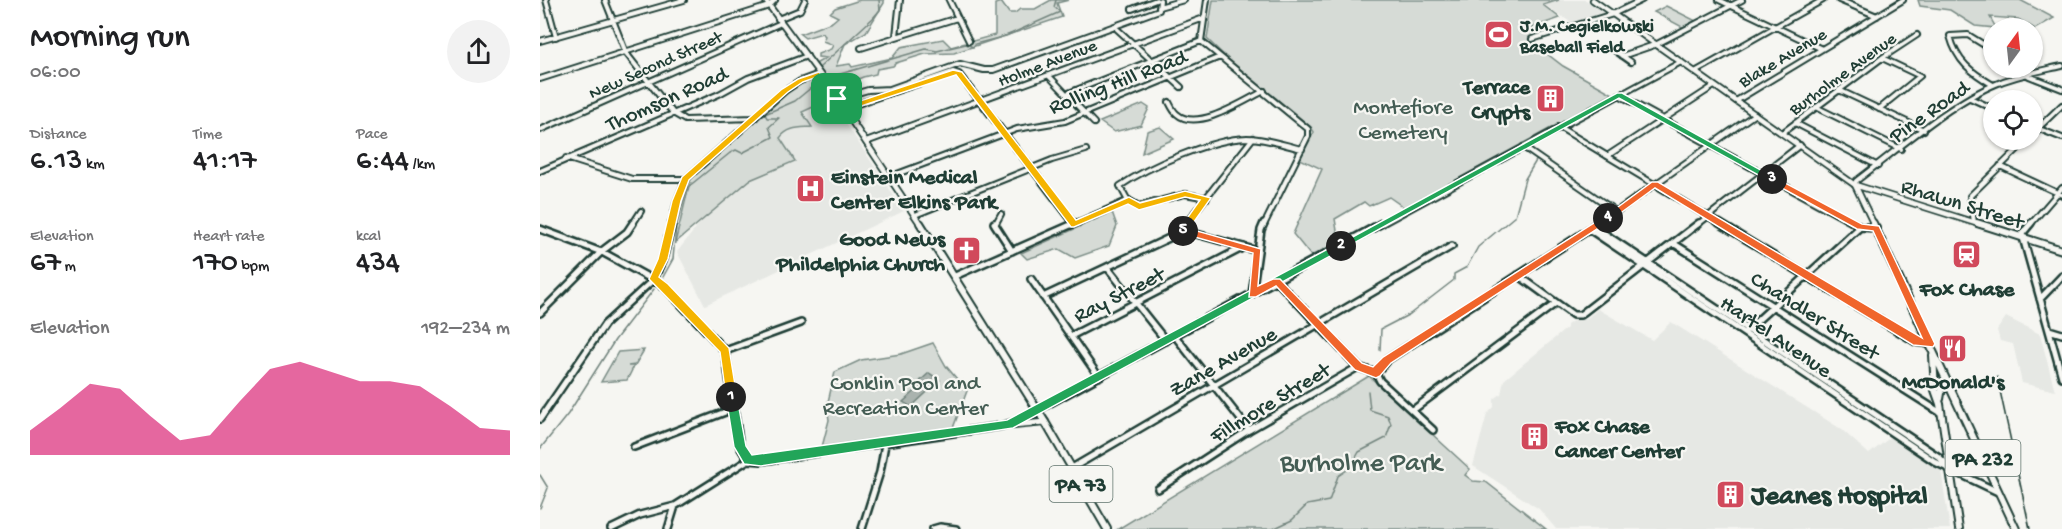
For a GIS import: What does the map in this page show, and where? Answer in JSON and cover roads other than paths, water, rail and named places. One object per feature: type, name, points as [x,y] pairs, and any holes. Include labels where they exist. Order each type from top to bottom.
[{"type":"main road","name":"PA 73","points":[[765,0],[837,99],[955,276],[1045,422],[1106,528]]},
{"type":"main road","name":"PA 232","points":[[1591,0],[1855,185],[2016,529]]},
{"type":"main road","name":"Rhawn Street","points":[[1855,185],[2062,250]]},
{"type":"main road","points":[[1931,347],[1935,390],[1940,404]]},
{"type":"main road","points":[[1950,388],[1941,389],[1940,404],[1959,529]]},
{"type":"street","points":[[546,0],[556,37]]},
{"type":"street","points":[[605,0],[626,54],[673,113],[685,120],[755,118]]},
{"type":"street","points":[[540,41],[684,0]]},
{"type":"street","points":[[540,80],[769,6],[774,0]]},
{"type":"street","name":"New Second Street","points":[[540,130],[779,21],[798,11],[805,0]]},
{"type":"street","points":[[896,36],[900,0]]},
{"type":"street","points":[[950,0],[969,41]]},
{"type":"street","points":[[1132,9],[1158,0],[1159,7]]},
{"type":"street","points":[[837,99],[867,90],[890,88],[960,64],[969,64],[985,72],[993,70],[1114,28],[1159,7],[1184,0]]},
{"type":"street","points":[[1202,41],[1207,0]]},
{"type":"street","points":[[1533,39],[1612,14],[1642,0]]},
{"type":"street","points":[[1719,0],[1822,49]]},
{"type":"street","points":[[1622,56],[1656,44],[1742,0]]},
{"type":"street","points":[[1695,72],[1823,0]]},
{"type":"street","points":[[1839,0],[1877,16]]},
{"type":"street","name":"Blake Avenue","points":[[1736,101],[1904,0]]},
{"type":"street","points":[[861,48],[957,18]]},
{"type":"street","name":"Holme Avenue","points":[[866,142],[981,102],[1204,18]]},
{"type":"street","points":[[1117,29],[1181,87]]},
{"type":"street","name":"Burholme Avenue","points":[[1782,133],[1882,58],[1917,35]]},
{"type":"street","points":[[1983,44],[1971,36],[1951,35],[1955,57],[1970,71],[1993,84]]},
{"type":"street","points":[[1202,41],[1308,129],[1308,136],[1302,149],[1261,230],[1252,294]]},
{"type":"street","points":[[1066,94],[1202,41]]},
{"type":"street","points":[[1614,50],[1631,62]]},
{"type":"street","name":"Thomson Road","points":[[540,171],[719,94],[748,78],[807,56]]},
{"type":"street","name":"Rolling Hill Road","points":[[889,177],[1005,133],[1028,127],[1056,124],[1220,57]]},
{"type":"street","points":[[1879,109],[1920,76],[1882,58]]},
{"type":"street","points":[[1001,426],[1038,411],[1681,62]]},
{"type":"street","name":"Pine Road","points":[[2043,70],[2062,66]]},
{"type":"street","points":[[843,109],[953,72],[959,74],[1074,224]]},
{"type":"street","points":[[540,419],[604,324],[654,279],[663,259],[677,201],[686,179],[785,91],[800,81],[819,74]]},
{"type":"street","points":[[1049,76],[1094,123]]},
{"type":"street","name":"Pine Road","points":[[1855,185],[1856,181],[1951,110],[1993,84],[2012,78]]},
{"type":"street","points":[[2038,78],[2062,89]]},
{"type":"street","points":[[1607,156],[1714,86]]},
{"type":"street","points":[[1839,90],[1924,130]]},
{"type":"street","points":[[1169,102],[1170,106],[1184,119],[1197,122],[1264,91]]},
{"type":"street","points":[[1619,95],[1860,227],[1876,228]]},
{"type":"street","points":[[1970,98],[1983,104]]},
{"type":"street","points":[[2043,123],[2062,105]]},
{"type":"street","points":[[1816,107],[1901,148]]},
{"type":"street","points":[[1434,430],[1380,381],[1376,373],[1378,368],[1617,212],[1755,114]]},
{"type":"street","points":[[1795,123],[1878,165]]},
{"type":"street","points":[[1559,127],[1916,342],[1931,347]]},
{"type":"street","points":[[2043,130],[2062,138]]},
{"type":"street","points":[[1206,198],[1185,194],[1139,207],[1129,200],[1120,190],[1120,186],[1124,182],[1196,150],[1217,143],[1253,138],[1302,149]]},
{"type":"street","points":[[1043,297],[1181,230],[1184,231],[1206,198],[1253,138]]},
{"type":"street","name":"Burholme Avenue","points":[[1556,303],[1573,315],[1580,315],[1800,145]]},
{"type":"street","points":[[1523,147],[1617,212]]},
{"type":"street","points":[[915,215],[1032,168],[1086,150]]},
{"type":"street","points":[[1974,222],[1969,198],[2017,150]]},
{"type":"street","points":[[566,158],[632,179],[686,179]]},
{"type":"street","points":[[2001,166],[2060,194]]},
{"type":"street","points":[[2062,188],[2060,194],[2025,229],[2022,237],[2062,377]]},
{"type":"street","points":[[955,276],[1129,200]]},
{"type":"street","points":[[540,313],[602,251],[627,232],[641,211]]},
{"type":"street","points":[[1001,213],[994,224],[1012,251]]},
{"type":"street","points":[[1745,331],[1860,227]]},
{"type":"street","name":"Hartel Avenue","points":[[1591,228],[1937,463],[1998,492]]},
{"type":"street","points":[[540,229],[602,251],[654,279],[664,286],[725,351],[740,447],[748,460]]},
{"type":"street","points":[[1181,230],[1258,251]]},
{"type":"street","name":"Chandler Street","points":[[1673,243],[1941,413]]},
{"type":"street","name":"Zane Avenue","points":[[1072,468],[1212,383],[1452,246]]},
{"type":"street","name":"Ray Street","points":[[1071,336],[1244,247]]},
{"type":"street","points":[[1107,267],[1166,340]]},
{"type":"street","points":[[1413,410],[1556,303],[1518,275]]},
{"type":"street","points":[[2040,299],[2062,276]]},
{"type":"street","points":[[1031,279],[1099,377]]},
{"type":"street","points":[[1277,281],[1358,367]]},
{"type":"street","points":[[725,351],[801,322]]},
{"type":"street","points":[[2049,330],[2062,334]]},
{"type":"street","points":[[1175,336],[1249,430]]},
{"type":"street","name":"Fillmore Street","points":[[1158,489],[1249,430],[1358,367],[1376,373]]},
{"type":"street","points":[[634,447],[733,409]]},
{"type":"street","points":[[611,529],[640,514],[675,506],[748,460],[761,461],[1001,426],[1045,422]]},
{"type":"street","points":[[862,529],[880,472],[885,444]]},
{"type":"street","points":[[668,529],[675,506]]},
{"type":"street","points":[[933,529],[940,527],[956,529]]},
{"type":"waterway","points":[[820,67],[873,18],[880,10],[879,0]]},
{"type":"waterway","points":[[830,77],[926,49],[937,51],[966,44],[973,47],[975,44],[1006,36],[1060,12],[1054,7],[1056,0]]},
{"type":"waterway","points":[[663,277],[673,259],[676,227],[688,187],[730,153],[736,150],[742,153],[773,137],[769,127],[779,118],[767,118],[765,114],[795,101],[818,82]]},
{"type":"waterway","points":[[1380,350],[1381,329],[1410,314],[1454,280],[1454,274],[1467,267],[1478,247],[1515,216],[1525,179],[1537,159],[1535,158]]},
{"type":"waterway","points":[[540,449],[568,414],[615,340],[654,289]]},
{"type":"waterway","points":[[1273,529],[1292,520],[1307,505],[1329,501],[1338,476],[1350,468],[1359,452],[1386,438],[1391,424],[1388,416],[1370,410],[1368,391]]},
{"type":"waterway","points":[[540,475],[548,488],[540,508]]},
{"type":"railway","points":[[1997,377],[2030,529]]},
{"type":"place","name":"J.M. Cegielkowski Baseball Field","points":[[1499,35]]},
{"type":"place","name":"Terrace Crypts","points":[[1551,98]]},
{"type":"place","name":"Einstein Medical Center Elkins Park","points":[[810,188]]},
{"type":"place","name":"Good News Phildelphia Church","points":[[966,250]]},
{"type":"place","name":"Fox Chase","points":[[1967,255]]},
{"type":"place","name":"McDonald's","points":[[1953,348]]},
{"type":"place","name":"Fox Chase Cancer Center","points":[[1534,437]]},
{"type":"place","name":"Jeanes Hospital","points":[[1730,494]]},
{"type":"park label","name":"Montefiore Cemetery","points":[[1403,118]]},
{"type":"park label","name":"Conklin Pool and Recreation Center","points":[[905,394]]},
{"type":"park label","name":"Burholme Park","points":[[1361,461]]}]
